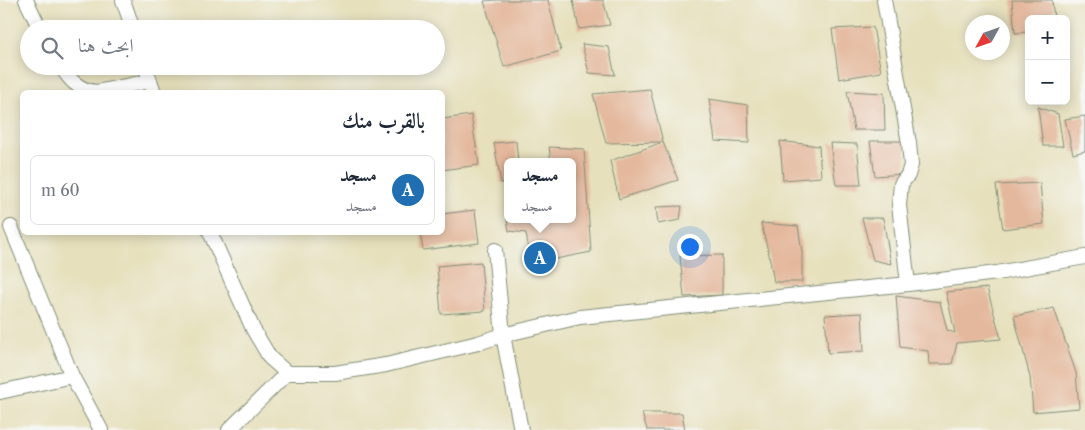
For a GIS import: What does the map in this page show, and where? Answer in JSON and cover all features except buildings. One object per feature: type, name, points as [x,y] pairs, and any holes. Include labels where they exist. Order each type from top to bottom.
[{"type":"street","points":[[26,0],[36,20]]},
{"type":"street","points":[[124,0],[130,20]]},
{"type":"street","points":[[884,0],[909,143],[911,165],[908,175],[901,184],[899,205],[908,284]]},
{"type":"street","points":[[68,75],[77,87],[85,90]]},
{"type":"street","points":[[118,90],[152,87],[148,75]]},
{"type":"street","points":[[11,227],[72,376],[101,430]]},
{"type":"street","points":[[211,235],[253,328],[270,358],[288,373],[335,373],[386,365],[580,317],[908,284],[997,273],[1085,257]]},
{"type":"street","points":[[495,250],[503,335],[521,430]]},
{"type":"street","points":[[229,430],[288,373]]},
{"type":"street","points":[[0,392],[72,376]]},
{"type":"place","name":"مسجد","points":[[540,258]]}]
